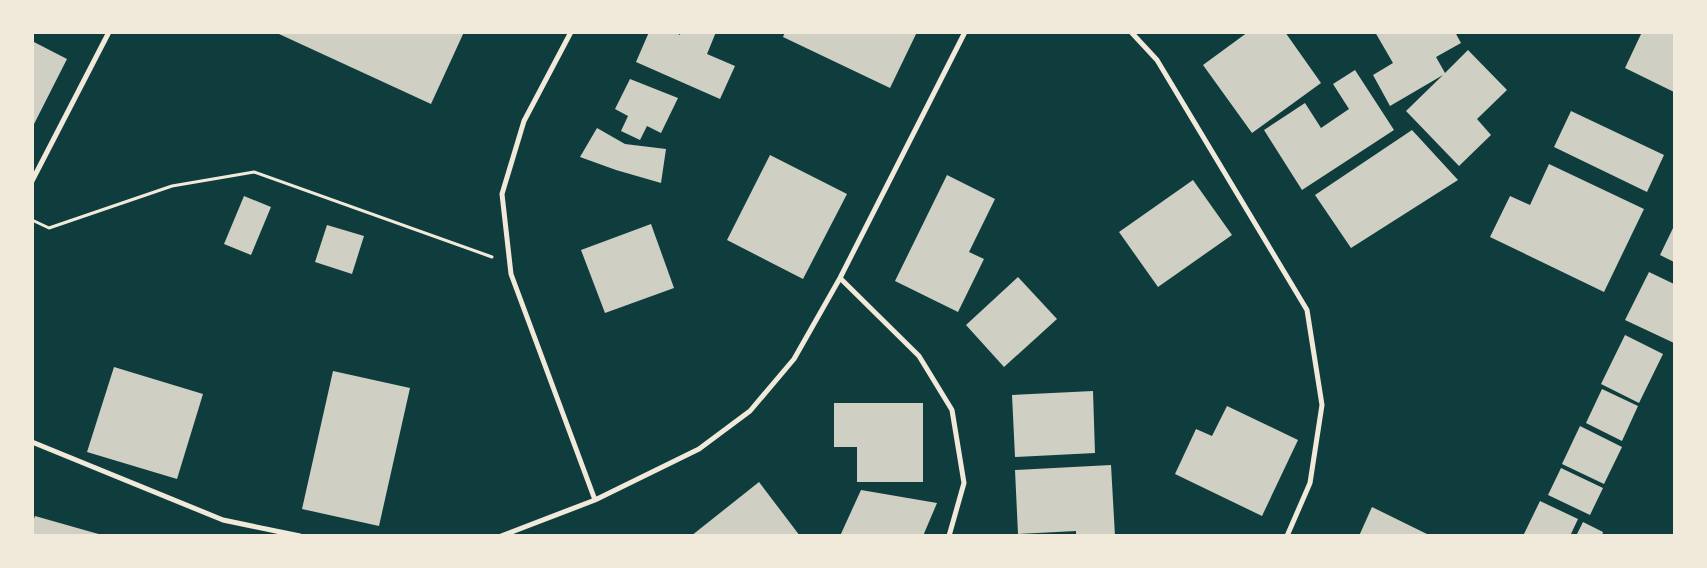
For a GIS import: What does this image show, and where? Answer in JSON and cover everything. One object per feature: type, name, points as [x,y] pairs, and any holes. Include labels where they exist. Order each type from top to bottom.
[{"type":"street","points":[[32,181],[109,32]]},
{"type":"street","points":[[570,32],[524,122],[502,194],[511,274],[595,500]]},
{"type":"street","points":[[501,536],[595,500],[699,449],[750,411],[794,359],[840,278],[965,32]]},
{"type":"street","points":[[1131,32],[1157,60],[1307,310],[1322,405],[1310,483],[1287,536]]},
{"type":"street","points":[[840,278],[919,356],[952,410],[964,483],[949,536]]},
{"type":"street","points":[[32,442],[223,520],[300,536]]},
{"type":"path","points":[[32,220],[49,228],[172,186],[254,172],[510,263]]},
{"type":"building","points":[[280,32],[464,32],[431,104],[279,34]]},
{"type":"building","points":[[649,32],[675,32],[680,35],[680,32],[716,32],[707,54],[735,66],[720,99],[636,62]]},
{"type":"building","points":[[785,32],[917,32],[890,88],[783,37]]},
{"type":"building","points":[[1248,32],[1285,32],[1321,83],[1252,133],[1203,65]]},
{"type":"building","points":[[1375,32],[1455,32],[1461,43],[1436,57],[1445,73],[1468,50],[1507,90],[1477,119],[1491,135],[1459,166],[1406,111],[1443,75],[1390,106],[1373,75],[1393,63]]},
{"type":"building","points":[[1642,32],[1674,32],[1674,92],[1625,68]]},
{"type":"building","points":[[32,41],[67,59],[32,128]]},
{"type":"building","points":[[1355,70],[1394,130],[1302,190],[1264,130],[1305,103],[1321,128],[1349,109],[1333,84]]},
{"type":"building","points":[[630,79],[678,98],[661,133],[647,126],[640,140],[621,131],[628,116],[615,109]]},
{"type":"building","points":[[1571,111],[1664,155],[1647,192],[1554,147]]},
{"type":"building","points":[[597,128],[625,144],[666,149],[661,183],[580,157]]},
{"type":"building","points":[[1412,130],[1458,180],[1351,248],[1315,195]]},
{"type":"building","points":[[770,155],[847,194],[803,279],[727,240]]},
{"type":"building","points":[[1549,164],[1644,209],[1604,292],[1490,237],[1510,196],[1530,205]]},
{"type":"building","points":[[947,175],[995,199],[969,252],[984,259],[958,312],[895,281]]},
{"type":"building","points":[[1193,180],[1232,235],[1158,287],[1119,232]]},
{"type":"building","points":[[244,196],[271,207],[251,255],[224,244]]},
{"type":"building","points":[[651,224],[674,288],[605,313],[581,250]]},
{"type":"building","points":[[327,225],[364,236],[352,274],[315,262]]},
{"type":"building","points":[[1674,226],[1674,262],[1660,255]]},
{"type":"building","points":[[1649,272],[1674,284],[1674,343],[1625,320]]},
{"type":"building","points":[[1018,277],[1057,319],[1004,367],[966,325]]},
{"type":"building","points":[[1625,335],[1663,354],[1639,403],[1601,384]]},
{"type":"building","points":[[114,367],[203,394],[177,479],[87,452]]},
{"type":"building","points":[[333,371],[410,388],[379,526],[302,509]]},
{"type":"building","points":[[1602,389],[1638,406],[1622,441],[1586,423]]},
{"type":"building","points":[[1093,391],[1095,453],[1015,457],[1012,395]]},
{"type":"building","points":[[834,403],[923,403],[923,482],[857,482],[857,447],[834,447]]},
{"type":"building","points":[[1227,406],[1298,440],[1262,516],[1175,474],[1196,429],[1212,436]]},
{"type":"building","points":[[1580,426],[1622,447],[1604,484],[1562,464]]},
{"type":"building","points":[[1111,465],[1115,536],[1076,536],[1076,531],[1018,534],[1015,470]]},
{"type":"building","points":[[1561,468],[1603,488],[1590,515],[1548,495]]},
{"type":"building","points":[[759,482],[800,536],[691,536]]},
{"type":"building","points":[[861,490],[937,503],[923,536],[840,536]]},
{"type":"building","points":[[1540,501],[1578,519],[1570,536],[1523,536]]},
{"type":"building","points":[[1372,507],[1431,536],[1359,536]]},
{"type":"building","points":[[35,516],[102,536],[32,536],[32,524]]},
{"type":"building","points":[[1583,522],[1603,532],[1602,536],[1576,536]]}]
